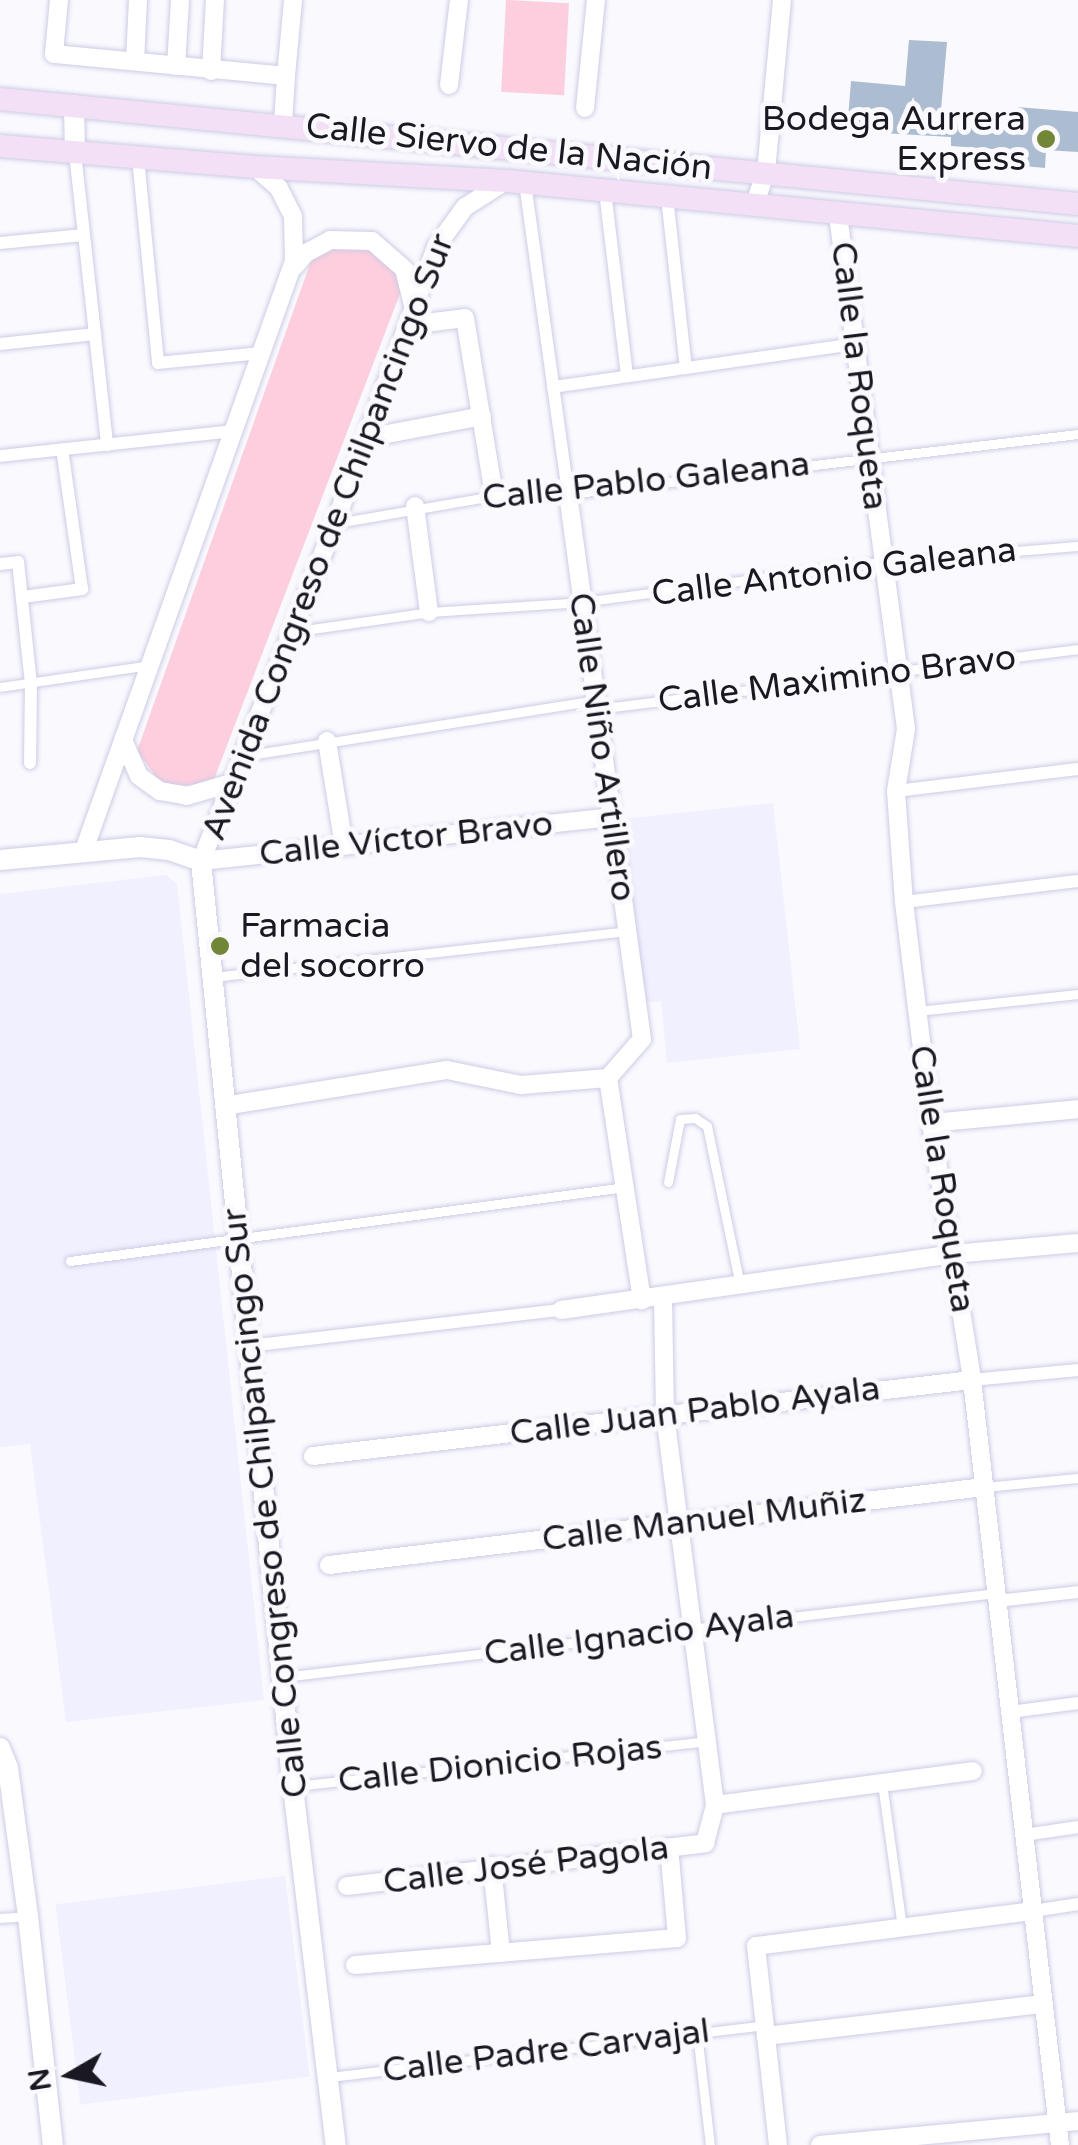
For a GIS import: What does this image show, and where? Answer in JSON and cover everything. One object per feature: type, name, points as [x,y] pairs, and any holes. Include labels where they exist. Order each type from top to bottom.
[{"type":"main road","name":"Calle Siervo de la Nación","points":[[0,99],[1078,204]]},
{"type":"main road","name":"Calle Siervo de la Nación","points":[[0,146],[255,168],[516,182],[1078,236]]},
{"type":"street","points":[[59,0],[54,54],[286,76]]},
{"type":"street","points":[[135,60],[138,0]]},
{"type":"street","points":[[176,66],[180,0]]},
{"type":"street","points":[[211,71],[216,0]]},
{"type":"street","points":[[283,124],[293,0]]},
{"type":"street","points":[[450,86],[459,0]]},
{"type":"street","points":[[584,108],[596,0]]},
{"type":"street","points":[[754,206],[766,172],[782,0]]},
{"type":"street","points":[[74,106],[75,153],[107,445]]},
{"type":"street","points":[[138,158],[158,363],[261,354]]},
{"type":"street","points":[[84,850],[290,275],[296,246],[293,216],[278,188],[255,168]]},
{"type":"street","name":"Avenida Congreso de Chilpancingo Sur","points":[[201,861],[335,524],[444,232],[465,207],[516,182]]},
{"type":"street","name":"Calle Niño Artillero","points":[[516,182],[553,387],[642,1040],[608,1078]]},
{"type":"street","points":[[605,191],[628,376]]},
{"type":"street","points":[[667,197],[686,368]]},
{"type":"street","name":"Calle la Roqueta","points":[[838,214],[906,728],[896,791],[904,902],[931,1123],[972,1380],[1060,2145]]},
{"type":"street","points":[[0,242],[84,235]]},
{"type":"street","points":[[290,275],[318,244],[344,237],[372,241],[396,258],[410,282],[409,325],[465,318],[494,496]]},
{"type":"street","points":[[0,344],[95,334]]},
{"type":"street","points":[[553,387],[856,344]]},
{"type":"street","points":[[366,438],[482,416]]},
{"type":"street","points":[[0,456],[233,431]]},
{"type":"street","points":[[23,598],[82,589],[62,449]]},
{"type":"street","points":[[415,506],[428,612]]},
{"type":"street","points":[[0,564],[18,562],[31,684],[30,763]]},
{"type":"street","points":[[123,740],[139,776],[160,791],[187,796],[234,782]]},
{"type":"street","points":[[327,740],[344,846]]},
{"type":"street","points":[[896,791],[1078,769]]},
{"type":"street","name":"Calle Víctor Bravo","points":[[201,861],[612,818]]},
{"type":"street","points":[[0,860],[140,847],[169,850],[201,861]]},
{"type":"street","name":"Calle Congreso de Chilpancingo Sur","points":[[201,861],[209,978],[293,1786],[336,2145]]},
{"type":"street","points":[[904,902],[1078,881]]},
{"type":"street","points":[[224,1106],[447,1070],[521,1084],[608,1078],[642,1300]]},
{"type":"street","points":[[931,1123],[1078,1109]]},
{"type":"street","points":[[248,1346],[741,1288],[954,1254],[1078,1243]]},
{"type":"street","points":[[664,1297],[666,1414],[715,1805],[974,1772]]},
{"type":"street","name":"Calle Juan Pablo Ayala","points":[[313,1456],[1078,1370]]},
{"type":"street","name":"Calle Manuel Muñiz","points":[[329,1564],[984,1488]]},
{"type":"street","name":"Calle Ignacio Ayala","points":[[997,1597],[1078,1592]]},
{"type":"street","points":[[1010,1712],[1078,1703]]},
{"type":"street","points":[[0,1748],[28,1916],[53,2145]]},
{"type":"street","name":"Calle José Pagola","points":[[346,1886],[706,1843],[715,1805]]},
{"type":"street","points":[[1024,1835],[1078,1827]]},
{"type":"street","points":[[355,1966],[677,1938],[670,1848]]},
{"type":"street","points":[[492,1866],[501,1953]]},
{"type":"street","points":[[778,2145],[756,1946],[1078,1904]]},
{"type":"street","name":"Calle Padre Carvajal","points":[[765,2030],[1043,2004]]},
{"type":"street","points":[[820,2145],[1078,2121]]},
{"type":"lane","name":"Calle Pablo Galeana","points":[[335,524],[415,506],[494,496],[568,494],[1078,434]]},
{"type":"lane","name":"Calle Antonio Galeana","points":[[291,632],[428,612],[582,602],[882,562],[1078,546]]},
{"type":"lane","name":"Calle Maximino Bravo","points":[[244,756],[327,740],[596,704],[898,674],[1078,649]]},
{"type":"lane","points":[[0,687],[150,665]]},
{"type":"lane","points":[[209,978],[627,931]]},
{"type":"lane","points":[[917,1012],[1078,994]]},
{"type":"lane","points":[[668,1182],[680,1119],[695,1118],[707,1126],[741,1288]]},
{"type":"lane","points":[[70,1260],[625,1187]]},
{"type":"lane","name":"Calle Manuel Muñiz","points":[[984,1488],[1078,1478]]},
{"type":"lane","name":"Calle Ignacio Ayala","points":[[282,1676],[997,1597]]},
{"type":"lane","name":"Calle Dionicio Rojas","points":[[293,1786],[707,1741]]},
{"type":"lane","points":[[882,1783],[902,1928]]},
{"type":"lane","points":[[0,1918],[28,1916]]},
{"type":"lane","name":"Calle Padre Carvajal","points":[[327,2078],[698,2033],[765,2030]]},
{"type":"lane","points":[[698,2033],[710,2145]]},
{"type":"shaded area","points":[[506,0],[569,3],[564,95],[501,92]]},
{"type":"shaded area","points":[[341,238],[393,258],[403,286],[213,782],[164,788],[137,751],[311,261]]},
{"type":"shaded area","points":[[773,803],[800,1049],[667,1063],[661,1001],[643,1003],[622,819]]},
{"type":"shaded area","points":[[166,875],[177,884],[264,1700],[66,1722],[30,1444],[0,1447],[0,894]]},
{"type":"shaded area","points":[[285,1876],[310,2076],[80,2105],[56,1904]]},
{"type":"building","points":[[909,40],[947,42],[940,121],[1015,128],[1017,107],[1078,112],[1078,152],[1046,150],[1045,168],[1012,165],[1013,156],[1006,156],[1006,150],[951,146],[951,137],[847,131],[851,81],[905,86]]},
{"type":"place","name":"Bodega Aurrera Express","points":[[1046,139]]},
{"type":"place","name":"Farmacia del socorro","points":[[220,946]]}]
